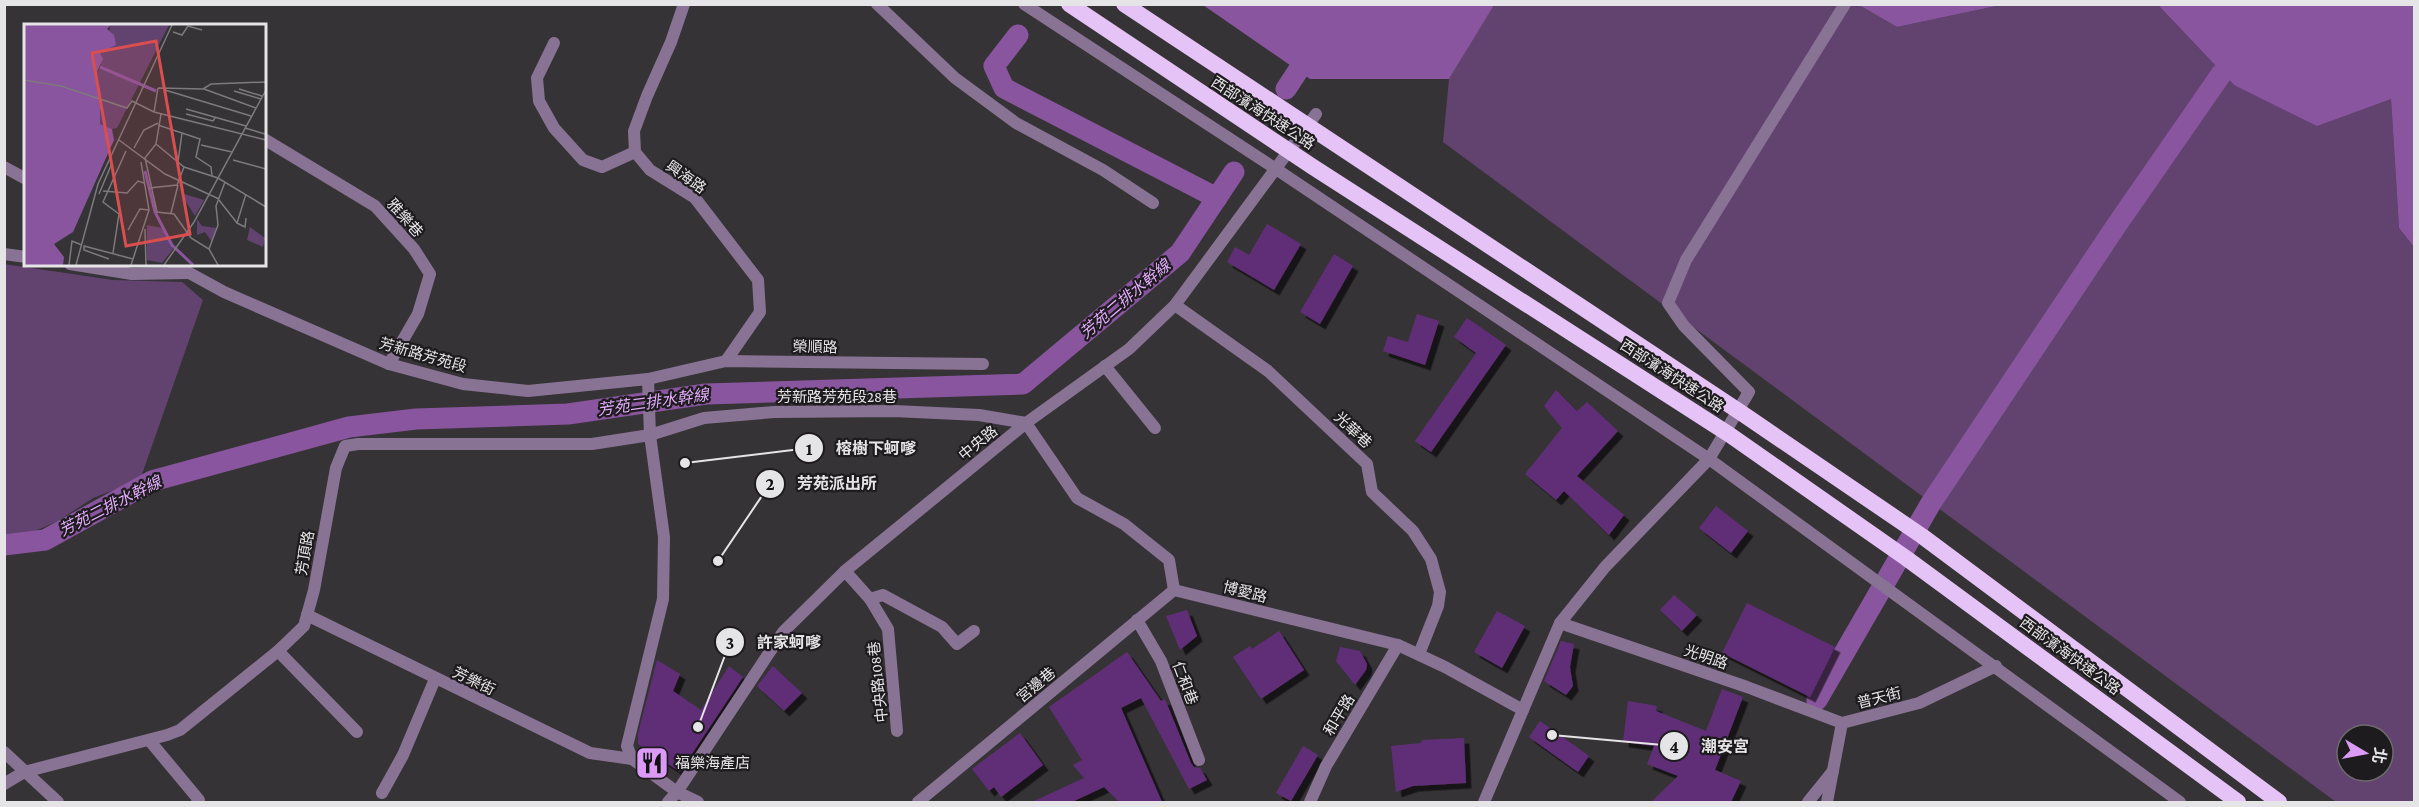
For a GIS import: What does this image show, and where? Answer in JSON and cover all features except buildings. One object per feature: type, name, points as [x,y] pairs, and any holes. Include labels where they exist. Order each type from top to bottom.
[{"type":"highway","name":"西部濱海快速公路","points":[[1069,4],[1313,167],[1730,435],[1906,558],[2238,802]]},
{"type":"highway","name":"西部濱海快速公路","points":[[1124,4],[1733,407],[1922,536],[2279,802]]},
{"type":"street","points":[[554,43],[537,78],[539,101],[554,128],[583,160],[602,168],[635,152],[634,131],[671,42],[684,4]]},
{"type":"street","points":[[876,4],[955,78],[1016,123],[1103,170],[1153,203]]},
{"type":"street","points":[[1024,4],[1276,169],[1709,459],[2180,802]]},
{"type":"street","points":[[1484,802],[1560,623],[1605,567],[1709,459],[1749,392],[1684,326],[1668,303],[1686,260],[1845,4]]},
{"type":"street","name":"中央路","points":[[668,802],[677,792],[783,632],[845,571],[1026,423],[1129,349],[1175,305],[1316,114]]},
{"type":"street","name":"雅樂巷","points":[[266,140],[375,206],[414,249],[430,274],[418,314],[389,364]]},
{"type":"street","name":"興海路","points":[[635,152],[650,170],[695,198],[758,280],[760,312],[726,361]]},
{"type":"street","points":[[4,167],[24,178]]},
{"type":"street","points":[[4,254],[24,257]]},
{"type":"street","points":[[82,266],[132,274],[188,273]]},
{"type":"street","name":"芳新路芳苑段","points":[[176,266],[224,292],[389,364],[463,384],[528,391],[648,379]]},
{"type":"street","name":"光華巷","points":[[1175,305],[1268,371],[1368,464],[1372,492],[1413,531],[1431,559],[1440,592],[1438,606],[1419,654]]},
{"type":"street","name":"榮順路","points":[[648,379],[726,361],[983,364]]},
{"type":"street","points":[[1105,366],[1155,428]]},
{"type":"street","points":[[648,379],[651,435],[664,537],[663,599],[627,746],[632,759],[677,792],[698,802]]},
{"type":"street","name":"芳新路芳苑段28巷","points":[[651,435],[704,418],[774,412],[904,412],[980,415],[1026,423]]},
{"type":"street","points":[[1026,423],[1077,498],[1124,524],[1169,560],[1174,590]]},
{"type":"street","name":"芳頂路","points":[[4,784],[24,772],[180,730],[278,651],[304,626],[314,590],[336,468],[345,446],[390,442],[592,444],[651,435]]},
{"type":"street","name":"中央路108巷","points":[[845,571],[870,599],[888,629],[897,731]]},
{"type":"street","name":"博愛路","points":[[1174,590],[1398,645],[1523,710]]},
{"type":"street","name":"宮邊巷","points":[[918,802],[1174,590]]},
{"type":"street","points":[[870,599],[883,595],[899,603],[942,627],[957,644],[974,631]]},
{"type":"street","name":"芳樂街","points":[[307,615],[590,753],[632,759]]},
{"type":"street","name":"仁和巷","points":[[1137,620],[1161,661],[1199,760]]},
{"type":"street","name":"光明路","points":[[1560,623],[1748,687],[1842,723]]},
{"type":"street","name":"和平路","points":[[1310,802],[1326,766],[1398,645]]},
{"type":"street","points":[[278,651],[357,732]]},
{"type":"street","name":"普天街","points":[[1827,802],[1842,723],[1919,704],[1996,666]]},
{"type":"street","points":[[382,793],[403,755],[435,679]]},
{"type":"street","points":[[148,740],[199,800],[197,802]]},
{"type":"street","points":[[4,752],[58,802]]},
{"type":"street","points":[[1808,802],[1833,771]]},
{"type":"shaded area","points":[[1494,4],[1859,5],[1897,27],[2001,5],[2158,5],[2234,85],[2391,99],[2399,228],[2414,247],[2414,802],[2336,802],[1443,142],[1449,79]]},
{"type":"shaded area","points":[[1203,5],[1494,5],[1449,79],[1310,79]]},
{"type":"shaded area","points":[[1859,5],[2001,5],[1897,27]]},
{"type":"shaded area","points":[[2158,5],[2414,5],[2414,247],[2399,228],[2391,99],[2317,126],[2234,85]]},
{"type":"shaded area","points":[[4,264],[113,280],[182,282],[203,300],[140,480],[93,498],[58,521],[28,534],[5,536]]},
{"type":"waterway","points":[[1286,89],[1311,51],[1319,4]]},
{"type":"waterway","points":[[1018,35],[994,66],[1004,88],[1217,198]]},
{"type":"waterway","points":[[1817,700],[1931,503],[2116,226],[2222,73]]},
{"type":"waterway","name":"芳苑二排水幹線","points":[[4,545],[45,540],[152,481],[349,427],[416,419],[568,414],[706,394],[1023,384],[1180,253],[1234,172]]},
{"type":"place","name":"榕樹下蚵嗲","points":[[685,463]]},
{"type":"place","name":"芳苑派出所","points":[[718,561]]},
{"type":"place","name":"許家蚵嗲","points":[[698,727]]},
{"type":"place","name":"潮安宮","points":[[1552,735]]},
{"type":"place","name":"福樂海產店","points":[[652,763]]}]
